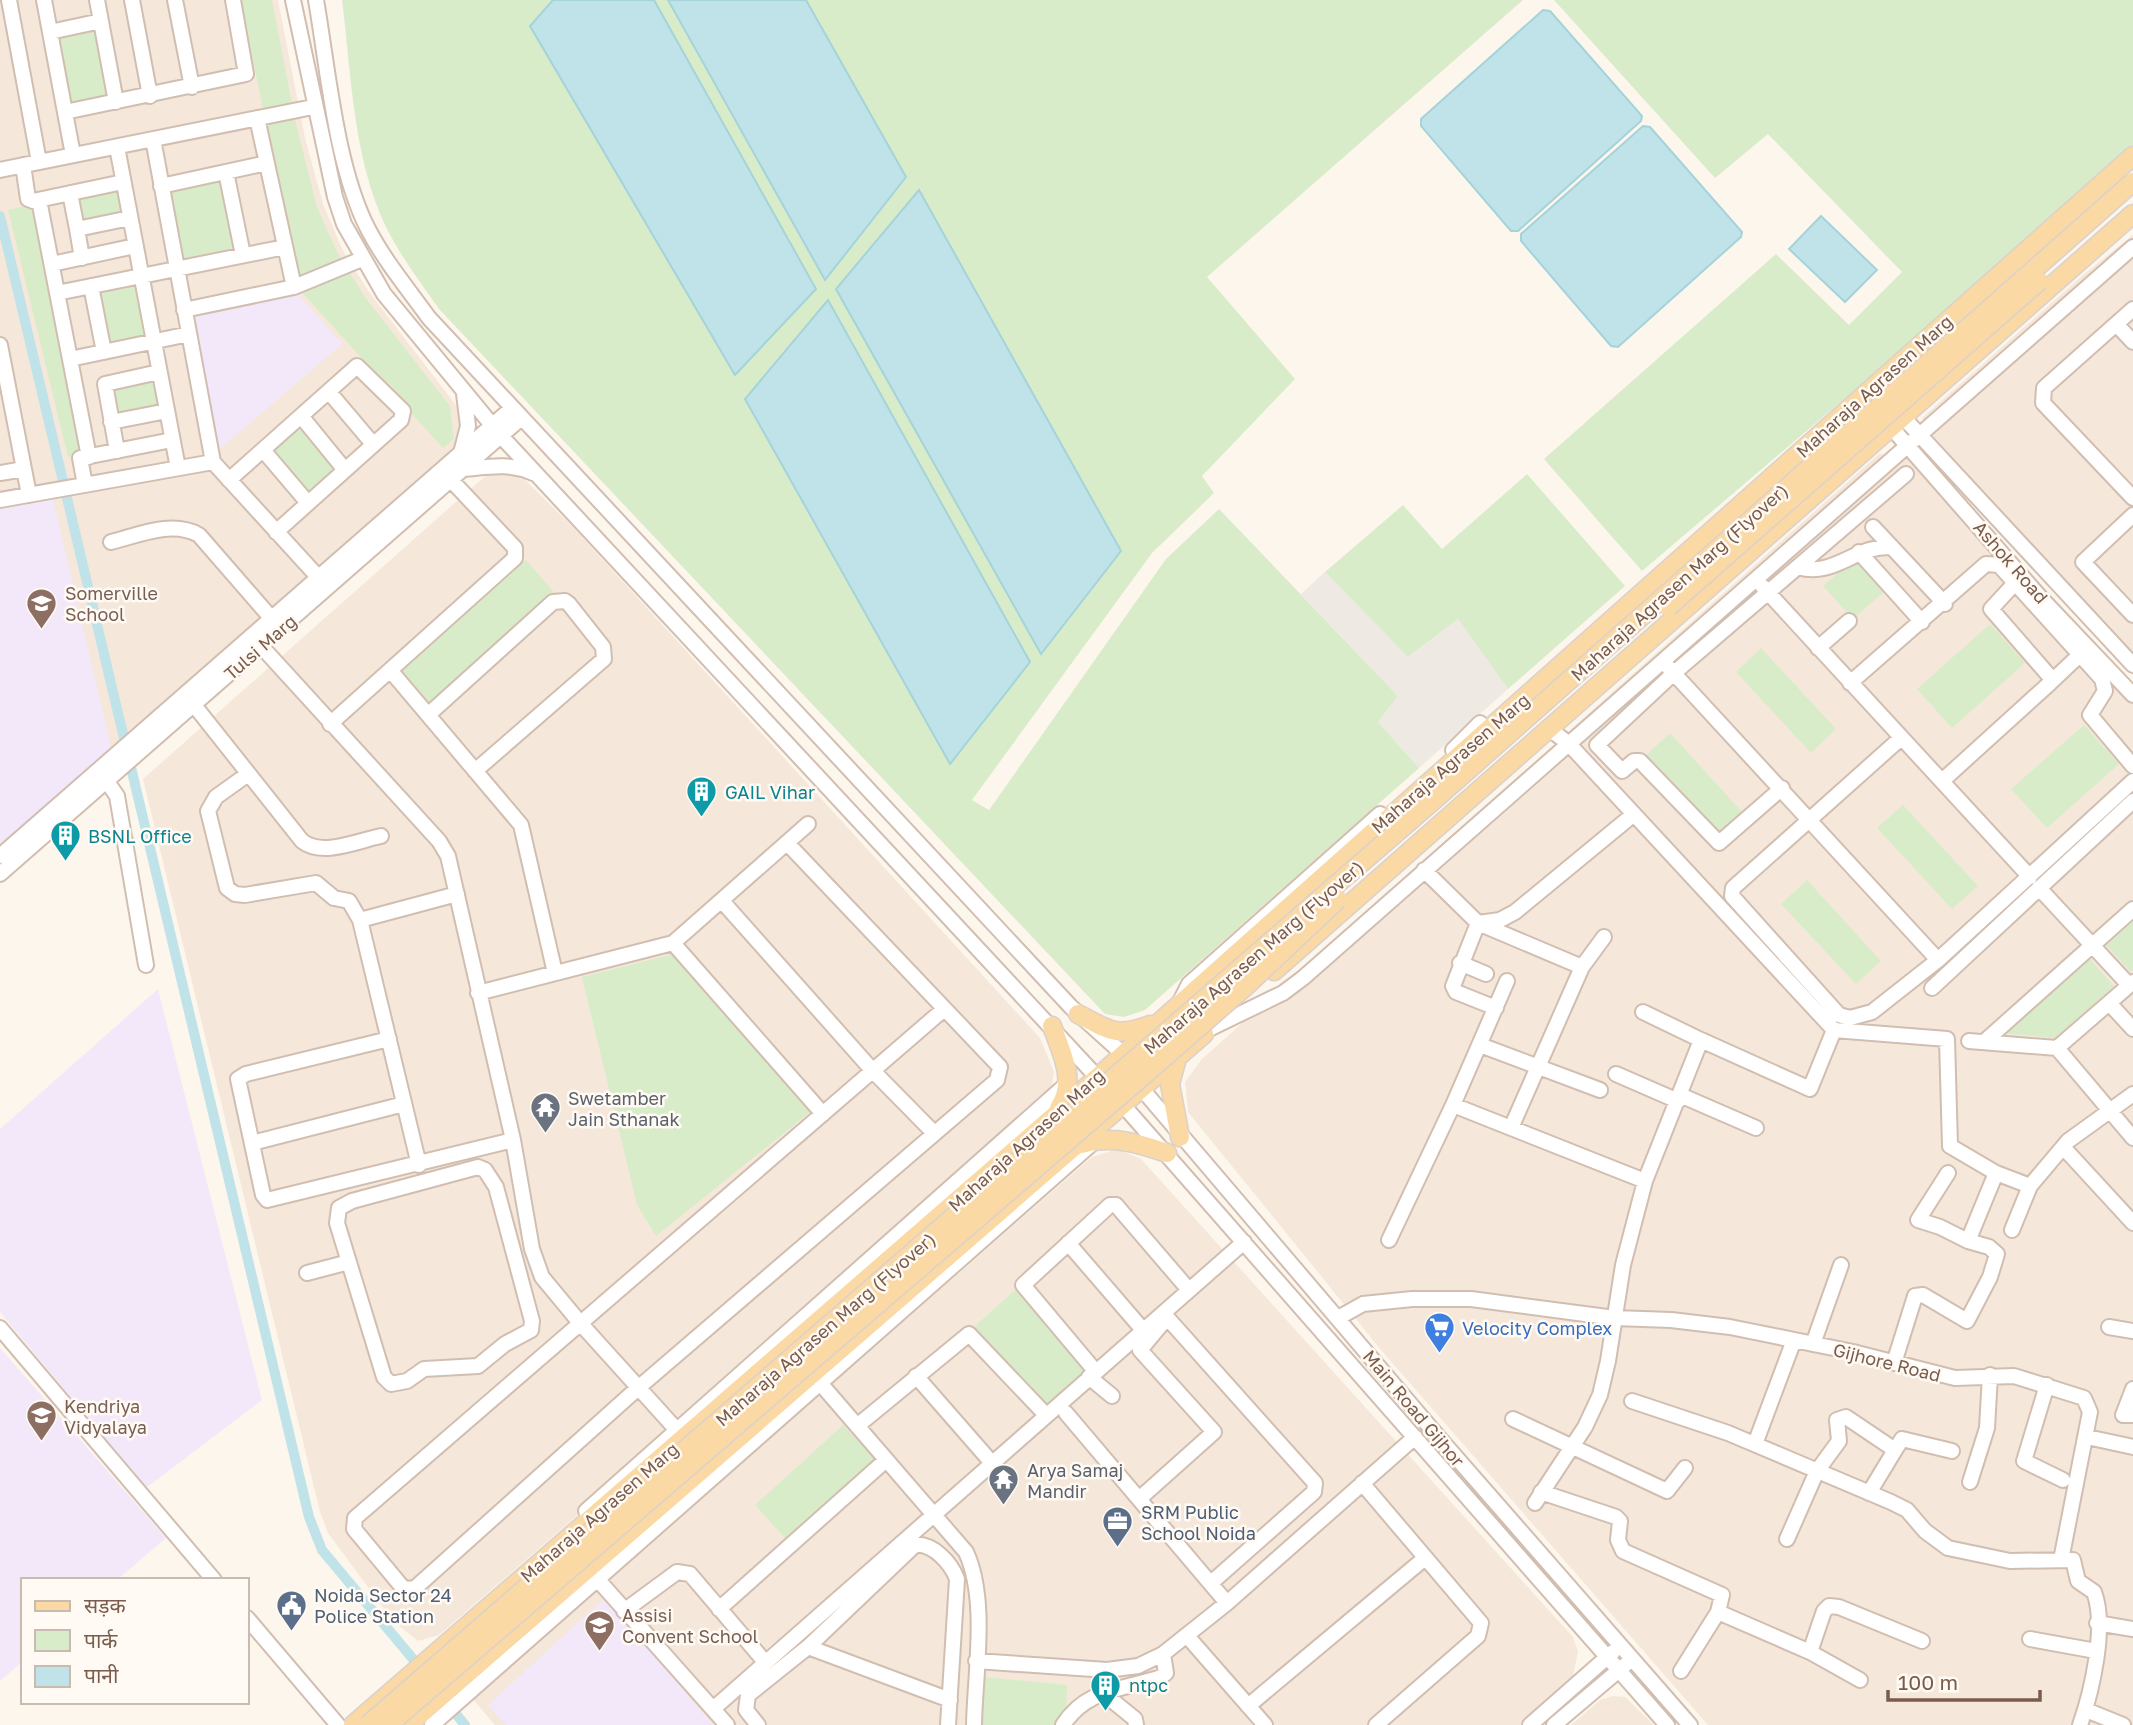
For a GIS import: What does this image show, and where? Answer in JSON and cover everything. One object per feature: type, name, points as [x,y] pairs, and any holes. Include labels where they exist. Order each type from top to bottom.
[{"type":"main road","name":"Maharaja Agrasen Marg","points":[[353,1725],[621,1493],[681,1434],[1054,1117],[2133,154]]},
{"type":"main road","name":"Maharaja Agrasen Marg (Flyover)","points":[[368,1725],[1424,808],[2133,182]]},
{"type":"main road","name":"Maharaja Agrasen Marg (Flyover)","points":[[388,1725],[1247,985],[1341,895],[2133,197]]},
{"type":"main road","name":"Maharaja Agrasen Marg","points":[[408,1725],[434,1717],[459,1681],[592,1574],[645,1519],[816,1378],[929,1273],[1142,1090],[1548,728],[2133,214]]},
{"type":"main road","points":[[2045,234],[2074,267]]},
{"type":"main road","points":[[1617,616],[1642,646]]},
{"type":"main road","points":[[1385,819],[1410,850]]},
{"type":"main road","points":[[1078,1013],[1111,1032],[1123,1034],[1160,1021]]},
{"type":"main road","points":[[1052,1026],[1068,1073],[1068,1095],[1054,1117]]},
{"type":"main road","points":[[1177,1058],[1170,1084],[1180,1137]]},
{"type":"main road","points":[[1077,1146],[1097,1140],[1135,1142],[1167,1153]]},
{"type":"main road","points":[[904,1247],[929,1273]]},
{"type":"main road","points":[[621,1493],[645,1519]]},
{"type":"street","points":[[9,0],[39,162]]},
{"type":"street","points":[[97,0],[116,102]]},
{"type":"street","points":[[132,0],[150,96]]},
{"type":"street","points":[[174,0],[192,87]]},
{"type":"street","points":[[65,112],[246,74],[233,0]]},
{"type":"street","points":[[293,0],[313,107],[334,197],[362,259],[384,294],[463,391],[537,475],[1097,1077]]},
{"type":"street","points":[[316,0],[355,200],[369,230],[429,318],[1078,1013],[1123,1054]]},
{"type":"street","points":[[48,1],[50,32],[74,155]]},
{"type":"street","points":[[50,32],[101,22]]},
{"type":"street","points":[[0,170],[313,107]]},
{"type":"street","points":[[257,118],[294,287]]},
{"type":"street","points":[[153,139],[213,462],[319,578]]},
{"type":"street","points":[[117,146],[177,468]]},
{"type":"street","points":[[1502,708],[2133,154]]},
{"type":"street","points":[[161,186],[267,163]]},
{"type":"street","points":[[23,165],[28,199],[39,200],[123,181]]},
{"type":"street","points":[[226,172],[243,255]]},
{"type":"street","points":[[70,193],[82,258]]},
{"type":"street","points":[[39,200],[89,457]]},
{"type":"street","points":[[76,229],[130,218]]},
{"type":"street","points":[[52,264],[135,246]]},
{"type":"street","points":[[57,293],[285,247]]},
{"type":"street","points":[[1209,1029],[1283,993],[2133,247]]},
{"type":"street","points":[[184,310],[294,287],[362,259]]},
{"type":"street","points":[[91,286],[104,352]]},
{"type":"street","points":[[2133,309],[2044,388],[2041,395],[2043,403],[2133,498]]},
{"type":"street","points":[[2116,324],[2133,342]]},
{"type":"street","points":[[70,359],[189,334]]},
{"type":"street","points":[[0,347],[3,380],[29,495]]},
{"type":"street","points":[[229,480],[357,366],[403,411],[401,420],[276,532]]},
{"type":"street","points":[[117,451],[105,384],[159,372]]},
{"type":"street","points":[[329,391],[373,444]]},
{"type":"street","points":[[460,454],[468,426],[463,391]]},
{"type":"street","points":[[111,422],[167,411]]},
{"type":"street","name":"Tulsi Marg","points":[[141,742],[194,705],[463,470],[497,431],[516,414]]},
{"type":"street","points":[[301,416],[345,470]]},
{"type":"street","name":"Ashok Road","points":[[1897,422],[2084,651],[2133,695]]},
{"type":"street","name":"Tulsi Marg","points":[[0,874],[272,619],[460,454],[497,431]]},
{"type":"street","points":[[79,486],[80,458],[172,440]]},
{"type":"street","name":"Ashok Road","points":[[1913,440],[2133,665]]},
{"type":"street","points":[[263,450],[308,503]]},
{"type":"street","points":[[0,500],[213,462]]},
{"type":"street","points":[[463,470],[495,464],[516,465],[537,475]]},
{"type":"street","points":[[0,473],[24,469]]},
{"type":"street","points":[[1782,788],[1718,843],[1640,761],[1634,761],[1622,771],[1598,747],[1598,743],[1674,673],[1906,474]]},
{"type":"street","points":[[330,724],[515,558],[515,548],[451,480]]},
{"type":"street","points":[[2133,515],[2083,562],[2133,615]]},
{"type":"street","points":[[1873,527],[1945,604]]},
{"type":"street","points":[[111,542],[167,528],[188,529],[199,535],[272,619]]},
{"type":"street","points":[[1798,567],[1821,571],[1859,552],[1892,547]]},
{"type":"street","points":[[1859,552],[1922,622]]},
{"type":"street","points":[[1850,683],[1945,604],[1986,564],[1999,565],[2084,651],[2105,684],[2102,697],[2091,709],[2092,720],[2133,766]]},
{"type":"street","points":[[1755,579],[2092,946],[2131,984],[2057,1048],[1977,1042],[2092,946],[2133,909]]},
{"type":"street","points":[[2015,583],[1991,609],[2051,678],[2050,683]]},
{"type":"street","points":[[429,714],[553,602],[565,600],[569,604],[603,647],[604,659],[475,771]]},
{"type":"street","points":[[1818,648],[1849,621]]},
{"type":"street","points":[[261,646],[439,841],[448,856],[513,1140],[532,1250],[542,1277],[681,1434]]},
{"type":"street","points":[[1942,781],[2084,651]]},
{"type":"street","points":[[1662,661],[1938,960]]},
{"type":"street","points":[[390,670],[521,825],[555,973]]},
{"type":"street","points":[[194,705],[310,848],[328,847],[381,835]]},
{"type":"street","points":[[1179,1005],[1189,984],[1480,723]]},
{"type":"street","points":[[1548,728],[1568,743],[1834,1030],[1947,1039],[1950,1146],[1996,1173],[2030,1186]]},
{"type":"street","points":[[1901,738],[1733,888],[1735,903],[1839,1015],[1850,1018],[1872,1012],[2133,801]]},
{"type":"street","points":[[108,773],[117,796],[146,965]]},
{"type":"street","name":"Tulsi Marg","points":[[0,856],[108,773]]},
{"type":"street","points":[[248,774],[216,797],[208,811],[227,888],[235,894],[245,895],[316,883],[334,898],[349,901],[360,920],[419,1165]]},
{"type":"street","points":[[1932,988],[2133,781]]},
{"type":"street","points":[[1478,923],[1500,920],[1515,912],[1634,814]]},
{"type":"street","points":[[478,993],[673,943],[808,824]]},
{"type":"street","points":[[788,843],[943,1010],[1000,1067],[1000,1074],[638,1388],[414,1589],[403,1588],[354,1529],[355,1518],[943,1010]]},
{"type":"street","points":[[1424,870],[1478,923],[1582,967]]},
{"type":"street","points":[[360,920],[457,894]]},
{"type":"street","points":[[722,901],[873,1071],[934,1133]]},
{"type":"street","points":[[1478,923],[1453,980],[1456,992],[1496,1008]]},
{"type":"street","points":[[1511,1128],[1582,967],[1604,937]]},
{"type":"street","points":[[673,943],[823,1114]]},
{"type":"street","points":[[1460,964],[1486,974]]},
{"type":"street","points":[[1390,1240],[1507,981]]},
{"type":"street","points":[[2109,1003],[2133,1029]]},
{"type":"street","points":[[1643,1012],[1810,1089],[1834,1030]]},
{"type":"street","points":[[389,1039],[246,1074],[238,1079],[263,1195],[267,1200],[513,1140]]},
{"type":"street","points":[[1681,1671],[1718,1612],[1722,1595],[1623,1551],[1618,1540],[1620,1521],[1616,1517],[1538,1498],[1571,1448],[1600,1395],[1623,1265],[1645,1181],[1701,1040]]},
{"type":"street","points":[[1480,1045],[1600,1090]]},
{"type":"street","points":[[2057,1048],[2133,1138]]},
{"type":"street","points":[[1616,1074],[1756,1128]]},
{"type":"street","points":[[452,1640],[461,1622],[681,1434],[1068,1083]]},
{"type":"street","name":"Main Road Gijhor","points":[[1142,1090],[1690,1725]]},
{"type":"street","points":[[2012,1230],[2030,1186],[2063,1147],[2108,1110],[2133,1094]]},
{"type":"street","points":[[251,1143],[404,1104]]},
{"type":"street","name":"Main Road Gijhor","points":[[1124,1105],[1667,1725]]},
{"type":"street","points":[[1453,1105],[1645,1181]]},
{"type":"street","points":[[434,1717],[816,1378],[1097,1140]]},
{"type":"street","points":[[2063,1147],[2133,1223]]},
{"type":"street","points":[[478,1167],[485,1170],[496,1187],[532,1321],[531,1330],[505,1344],[478,1366],[424,1369],[407,1381],[391,1384],[384,1377],[349,1262],[337,1223],[339,1208],[344,1203],[478,1167]]},
{"type":"street","points":[[1894,1363],[1915,1296],[1923,1295],[1966,1321],[1990,1278],[1997,1254],[1989,1247],[1918,1220],[1948,1173]]},
{"type":"street","points":[[1968,1241],[1996,1173]]},
{"type":"street","points":[[1112,1396],[1023,1284],[1110,1205],[1116,1205],[1189,1290]]},
{"type":"street","points":[[1139,1499],[1214,1432],[1140,1350],[1165,1315],[1189,1290],[1244,1242]]},
{"type":"street","points":[[1068,1244],[1143,1330]]},
{"type":"street","points":[[513,1256],[532,1250]]},
{"type":"street","points":[[307,1273],[349,1262]]},
{"type":"street","points":[[1813,1344],[1841,1265]]},
{"type":"street","name":"Gijhore Road","points":[[1338,1318],[1363,1304],[1412,1299],[1471,1299],[1615,1318],[1730,1326],[1955,1378],[2014,1376],[2047,1385],[2084,1398],[2090,1412],[2061,1560]]},
{"type":"street","points":[[713,1709],[1143,1330],[1165,1315]]},
{"type":"street","points":[[1165,1315],[1315,1483],[1314,1492],[1211,1583]]},
{"type":"street","points":[[2109,1327],[2133,1331]]},
{"type":"street","points":[[0,1328],[212,1578]]},
{"type":"street","points":[[857,1426],[969,1334],[1046,1415]]},
{"type":"street","points":[[1755,1444],[1794,1340]]},
{"type":"street","points":[[1970,1482],[1987,1428],[1990,1375]]},
{"type":"street","points":[[916,1376],[992,1463]]},
{"type":"street","points":[[816,1378],[966,1552],[975,1573],[978,1598],[974,1725]]},
{"type":"street","points":[[2047,1385],[2024,1461],[2063,1480]]},
{"type":"street","points":[[2133,1389],[2123,1415],[2133,1415]]},
{"type":"street","points":[[1632,1402],[1755,1444],[1907,1510],[1925,1531],[1948,1548],[2010,1561],[2073,1560],[2078,1581],[2094,1592],[2098,1623],[2096,1651],[2081,1725]]},
{"type":"street","points":[[1066,1413],[1227,1603]]},
{"type":"street","points":[[1787,1539],[1817,1471],[1839,1441],[1837,1420],[1846,1417],[1895,1450]]},
{"type":"street","points":[[1513,1419],[1668,1491],[1685,1468]]},
{"type":"street","points":[[975,1661],[1107,1670],[1138,1666],[1163,1654],[1188,1637],[1415,1437]]},
{"type":"street","points":[[2087,1437],[2133,1447]]},
{"type":"street","points":[[1869,1493],[1902,1439],[1951,1451]]},
{"type":"street","points":[[719,1609],[886,1460]]},
{"type":"street","points":[[1362,1483],[1481,1623],[1481,1630],[1376,1725]]},
{"type":"street","points":[[758,1725],[746,1710],[748,1695],[808,1647],[915,1545],[931,1547],[957,1579],[948,1725]]},
{"type":"street","points":[[1248,1706],[1426,1558]]},
{"type":"street","points":[[624,1611],[677,1572],[684,1571],[690,1574],[765,1662]]},
{"type":"street","points":[[592,1574],[727,1725]]},
{"type":"street","points":[[1810,1652],[1824,1611],[1829,1606],[1839,1607],[1922,1641]]},
{"type":"street","points":[[1718,1612],[1810,1652],[1860,1681]]},
{"type":"street","points":[[248,1619],[338,1725]]},
{"type":"street","points":[[2098,1623],[2133,1629]]},
{"type":"street","points":[[1188,1637],[1265,1725]]},
{"type":"street","points":[[2030,1639],[2096,1651]]},
{"type":"street","points":[[1530,1725],[1621,1646]]},
{"type":"street","points":[[808,1647],[950,1700]]},
{"type":"street","points":[[1063,1725],[1075,1707],[1103,1693],[1161,1677],[1166,1673],[1167,1664],[1163,1654]]},
{"type":"street","points":[[1555,1704],[1563,1722],[1632,1660]]},
{"type":"street","points":[[1103,1693],[1135,1719],[1136,1725]]},
{"type":"street","points":[[2086,1710],[2123,1725]]},
{"type":"shaded area","points":[[0,0],[278,0],[305,138],[323,204],[343,251],[369,292],[459,409],[462,440],[173,704],[0,854]]},
{"type":"shaded area","points":[[2133,235],[2133,669],[1932,451],[1922,418],[2083,275]]},
{"type":"shaded area","points":[[297,293],[342,344],[216,452],[190,316]]},
{"type":"shaded area","points":[[1879,454],[1909,458],[2133,702],[2133,1725],[1708,1725],[1381,1350],[1188,1112],[1185,1082],[1202,1059]]},
{"type":"shaded area","points":[[491,471],[517,472],[572,526],[1040,1038],[1054,1072],[1050,1102],[1034,1120],[439,1635],[418,1641],[393,1621],[328,1533],[320,1512],[143,779]]},
{"type":"shaded area","name":"Somerville School","points":[[53,499],[112,752],[0,848],[0,509]]},
{"type":"shaded area","points":[[1325,572],[1408,657],[1458,619],[1508,689],[1419,768],[1378,722],[1398,696],[1301,594]]},
{"type":"shaded area","points":[[158,989],[262,1400],[146,1488],[0,1312],[0,1129]]},
{"type":"shaded area","points":[[1117,1149],[1141,1159],[1573,1637],[1578,1652],[1573,1676],[1566,1685],[1520,1725],[495,1725],[472,1698],[1092,1157]]},
{"type":"shaded area","name":"Kendriya Vidyalaya","points":[[0,1348],[166,1538],[119,1578],[21,1578],[21,1663],[0,1681]]},
{"type":"shaded area","name":"Assisi Convent School","points":[[605,1598],[713,1725],[506,1725],[488,1705]]},
{"type":"shaded area","points":[[1613,1696],[1625,1697],[1654,1725],[1571,1725],[1600,1700]]},
{"type":"green space","points":[[241,0],[272,0],[292,104],[263,110]]},
{"type":"green space","points":[[342,0],[1523,0],[1207,277],[1295,379],[1202,476],[1214,493],[1152,553],[972,800],[989,810],[1166,559],[1219,509],[1398,696],[1378,722],[1419,768],[1145,1010],[1124,1017],[1105,1014],[439,309],[394,242],[370,185],[356,124]]},
{"type":"green space","points":[[1554,0],[2133,0],[2133,153],[1642,571],[1544,459],[1776,254],[1849,325],[1902,272],[1768,134],[1715,178]]},
{"type":"green space","points":[[98,25],[112,98],[68,106],[53,34]]},
{"type":"green space","points":[[294,116],[317,207],[337,252],[365,297],[450,406],[454,439],[443,448],[298,288],[263,122]]},
{"type":"green space","points":[[224,176],[239,252],[179,264],[164,187]]},
{"type":"green space","points":[[122,184],[128,217],[78,227],[72,194]]},
{"type":"green space","points":[[37,203],[85,454],[68,457],[8,210]]},
{"type":"green space","points":[[139,278],[152,340],[106,349],[93,287]]},
{"type":"green space","points":[[158,375],[164,409],[113,419],[107,385]]},
{"type":"green space","points":[[300,422],[339,467],[307,495],[268,450]]},
{"type":"green space","points":[[1527,474],[1625,586],[1508,689],[1458,619],[1408,657],[1325,572],[1403,505],[1442,549]]},
{"type":"green space","points":[[1855,558],[1885,591],[1853,619],[1823,586]]},
{"type":"green space","points":[[526,560],[559,598],[431,708],[398,671]]},
{"type":"green space","points":[[1990,624],[2025,663],[1952,728],[1917,689]]},
{"type":"green space","points":[[1761,648],[1836,729],[1811,753],[1736,672]]},
{"type":"green space","points":[[2084,725],[2119,764],[2047,828],[2011,789]]},
{"type":"green space","points":[[1670,733],[1744,814],[1719,838],[1644,757]]},
{"type":"green space","points":[[1903,805],[1978,886],[1952,909],[1877,828]]},
{"type":"green space","points":[[1807,880],[1881,961],[1856,984],[1781,904]]},
{"type":"green space","points":[[2133,919],[2133,970],[2131,972],[2105,944]]},
{"type":"green space","points":[[674,954],[810,1112],[656,1236],[637,1205],[582,977]]},
{"type":"green space","points":[[2088,957],[2114,986],[2055,1038],[2004,1033]]},
{"type":"green space","points":[[1015,1290],[1088,1370],[1046,1408],[974,1327]]},
{"type":"green space","points":[[843,1425],[875,1459],[786,1539],[755,1505]]},
{"type":"green space","points":[[984,1677],[1067,1685],[1066,1725],[981,1725]]},
{"type":"water","points":[[553,0],[654,0],[816,289],[735,375],[530,26]]},
{"type":"water","points":[[668,0],[806,0],[906,177],[825,280]]},
{"type":"water","points":[[1543,10],[1550,11],[1642,116],[1641,121],[1518,231],[1511,231],[1421,126],[1421,119]]},
{"type":"water","points":[[1643,126],[1650,127],[1742,232],[1741,237],[1618,347],[1611,346],[1521,241],[1521,234]]},
{"type":"water","points":[[919,190],[1121,551],[1041,654],[836,289]]},
{"type":"water","points":[[1821,216],[1877,270],[1845,302],[1789,249]]},
{"type":"water","points":[[828,300],[1030,662],[950,764],[745,399]]},
{"type":"waterway","points":[[0,216],[309,1517],[322,1550],[423,1671]]},
{"type":"waterway","points":[[455,1713],[465,1725]]},
{"type":"place","name":"Somerville School","points":[[42,630]]},
{"type":"place","name":"GAIL Vihar","points":[[702,819]]},
{"type":"place","name":"BSNL Office","points":[[65,863]]},
{"type":"place","name":"Swetamber Jain Sthanak","points":[[545,1135]]},
{"type":"place","name":"Velocity Complex","points":[[1439,1355]]},
{"type":"place","name":"Kendriya Vidyalaya","points":[[41,1443]]},
{"type":"place","name":"Arya Samaj Mandir","points":[[1004,1507]]},
{"type":"place","name":"SRM Public School Noida","points":[[1118,1549]]},
{"type":"place","name":"Noida Sector 24 Police Station","points":[[291,1632]]},
{"type":"place","name":"Assisi Convent School","points":[[599,1652]]},
{"type":"place","name":"ntpc","points":[[1106,1712]]}]
